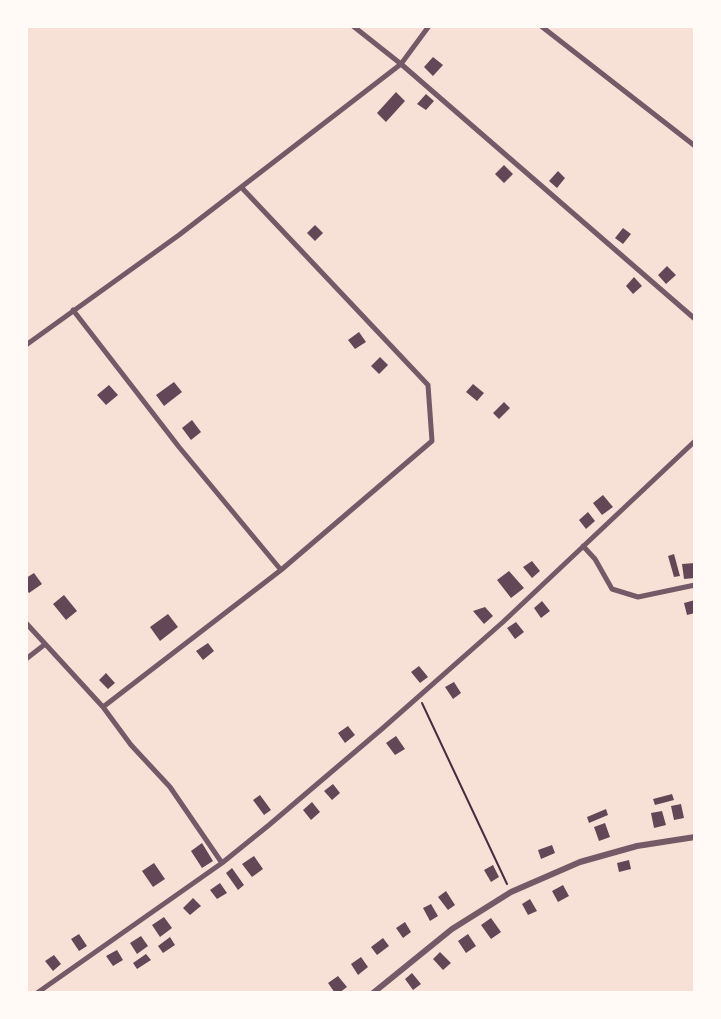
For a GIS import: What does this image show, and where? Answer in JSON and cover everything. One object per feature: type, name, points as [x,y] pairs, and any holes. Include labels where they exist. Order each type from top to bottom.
[{"type":"street","points":[[353,26],[401,64],[695,319]]},
{"type":"street","points":[[26,345],[242,188],[401,64],[429,26]]},
{"type":"street","points":[[541,26],[695,146]]},
{"type":"street","points":[[103,707],[281,570],[432,441],[428,385],[242,188]]},
{"type":"street","points":[[73,310],[179,447],[281,570]]},
{"type":"street","points":[[37,993],[222,863],[419,697],[695,441]]},
{"type":"street","points":[[583,546],[595,559],[611,589],[638,597],[695,584]]},
{"type":"street","points":[[26,623],[103,707],[131,745],[170,787],[222,863]]},
{"type":"street","points":[[26,659],[44,645]]},
{"type":"street","points":[[373,993],[452,929],[511,892],[580,862],[637,846],[695,837]]},
{"type":"path","points":[[419,697],[511,892]]},
{"type":"building","points":[[433,57],[443,65],[433,76],[424,67]]},
{"type":"building","points":[[396,92],[405,101],[386,122],[377,113]]},
{"type":"building","points":[[426,94],[434,101],[426,110],[417,104]]},
{"type":"building","points":[[504,165],[513,174],[504,183],[495,174]]},
{"type":"building","points":[[558,171],[565,178],[557,188],[549,181]]},
{"type":"building","points":[[315,225],[323,233],[315,241],[307,233]]},
{"type":"building","points":[[623,228],[631,234],[623,244],[615,238]]},
{"type":"building","points":[[667,266],[676,275],[666,284],[658,275]]},
{"type":"building","points":[[634,277],[642,286],[633,294],[626,286]]},
{"type":"building","points":[[359,332],[366,342],[355,349],[348,340]]},
{"type":"building","points":[[380,357],[388,365],[379,374],[371,366]]},
{"type":"building","points":[[174,382],[182,392],[164,406],[156,395]]},
{"type":"building","points":[[473,384],[484,393],[477,401],[466,392]]},
{"type":"building","points":[[109,385],[118,395],[106,405],[97,395]]},
{"type":"building","points":[[504,402],[510,408],[499,419],[493,413]]},
{"type":"building","points":[[192,420],[201,432],[191,440],[182,428]]},
{"type":"building","points":[[603,495],[613,507],[602,515],[593,503]]},
{"type":"building","points":[[588,512],[595,521],[586,529],[579,520]]},
{"type":"building","points":[[674,554],[680,576],[674,577],[668,556]]},
{"type":"building","points":[[532,561],[540,571],[532,578],[523,567]]},
{"type":"building","points":[[695,563],[695,578],[684,579],[682,564]]},
{"type":"building","points":[[509,571],[524,588],[511,598],[497,580]]},
{"type":"building","points":[[34,573],[42,584],[29,593],[26,589],[26,578]]},
{"type":"building","points":[[64,595],[77,611],[66,620],[53,604]]},
{"type":"building","points":[[695,600],[695,613],[687,615],[684,603]]},
{"type":"building","points":[[542,601],[550,611],[541,618],[534,608]]},
{"type":"building","points":[[485,607],[493,616],[484,624],[473,611]]},
{"type":"building","points":[[168,614],[178,627],[160,641],[150,627]]},
{"type":"building","points":[[516,622],[524,632],[515,639],[507,628]]},
{"type":"building","points":[[208,643],[214,651],[203,660],[196,651]]},
{"type":"building","points":[[419,666],[428,677],[420,683],[411,672]]},
{"type":"building","points":[[106,673],[115,683],[108,689],[99,680]]},
{"type":"building","points":[[454,682],[461,693],[453,699],[445,687]]},
{"type":"building","points":[[348,726],[355,735],[345,743],[338,733]]},
{"type":"building","points":[[396,736],[405,749],[395,755],[386,743]]},
{"type":"building","points":[[333,784],[340,793],[332,800],[324,791]]},
{"type":"building","points":[[672,794],[674,800],[655,805],[653,799]]},
{"type":"building","points":[[260,795],[271,810],[264,815],[253,800]]},
{"type":"building","points":[[312,802],[320,812],[311,820],[303,810]]},
{"type":"building","points":[[681,804],[684,818],[674,820],[671,806]]},
{"type":"building","points":[[606,809],[608,815],[589,823],[587,817]]},
{"type":"building","points":[[662,811],[666,825],[654,828],[651,813]]},
{"type":"building","points":[[605,823],[610,837],[599,841],[594,827]]},
{"type":"building","points":[[202,843],[213,861],[202,868],[191,851]]},
{"type":"building","points":[[552,845],[555,853],[541,859],[538,850]]},
{"type":"building","points":[[254,856],[263,869],[252,877],[242,864]]},
{"type":"building","points":[[629,860],[631,869],[619,872],[617,863]]},
{"type":"building","points":[[154,863],[165,879],[153,887],[142,871]]},
{"type":"building","points":[[493,865],[499,877],[491,882],[484,870]]},
{"type":"building","points":[[232,868],[244,885],[238,890],[226,873]]},
{"type":"building","points":[[220,883],[227,893],[217,899],[210,890]]},
{"type":"building","points":[[563,885],[569,896],[558,902],[552,891]]},
{"type":"building","points":[[446,891],[455,905],[448,910],[438,897]]},
{"type":"building","points":[[193,898],[201,906],[190,915],[183,908]]},
{"type":"building","points":[[530,899],[537,911],[528,915],[522,904]]},
{"type":"building","points":[[431,904],[438,916],[430,921],[423,908]]},
{"type":"building","points":[[164,917],[172,928],[160,937],[152,925]]},
{"type":"building","points":[[491,918],[501,932],[491,939],[481,925]]},
{"type":"building","points":[[405,922],[411,932],[403,938],[396,928]]},
{"type":"building","points":[[79,934],[87,946],[79,951],[71,939]]},
{"type":"building","points":[[468,934],[476,946],[466,953],[458,941]]},
{"type":"building","points":[[141,936],[148,946],[137,954],[130,943]]},
{"type":"building","points":[[170,937],[175,945],[163,953],[158,946]]},
{"type":"building","points":[[383,938],[389,946],[377,955],[371,947]]},
{"type":"building","points":[[117,950],[123,960],[113,966],[106,956]]},
{"type":"building","points":[[440,952],[451,963],[443,970],[433,959]]},
{"type":"building","points":[[146,954],[151,960],[137,969],[133,963]]},
{"type":"building","points":[[54,955],[61,964],[53,971],[45,961]]},
{"type":"building","points":[[361,957],[368,967],[358,975],[351,964]]},
{"type":"building","points":[[412,973],[421,984],[413,990],[405,979]]},
{"type":"building","points":[[338,976],[347,987],[335,993],[328,983]]}]
